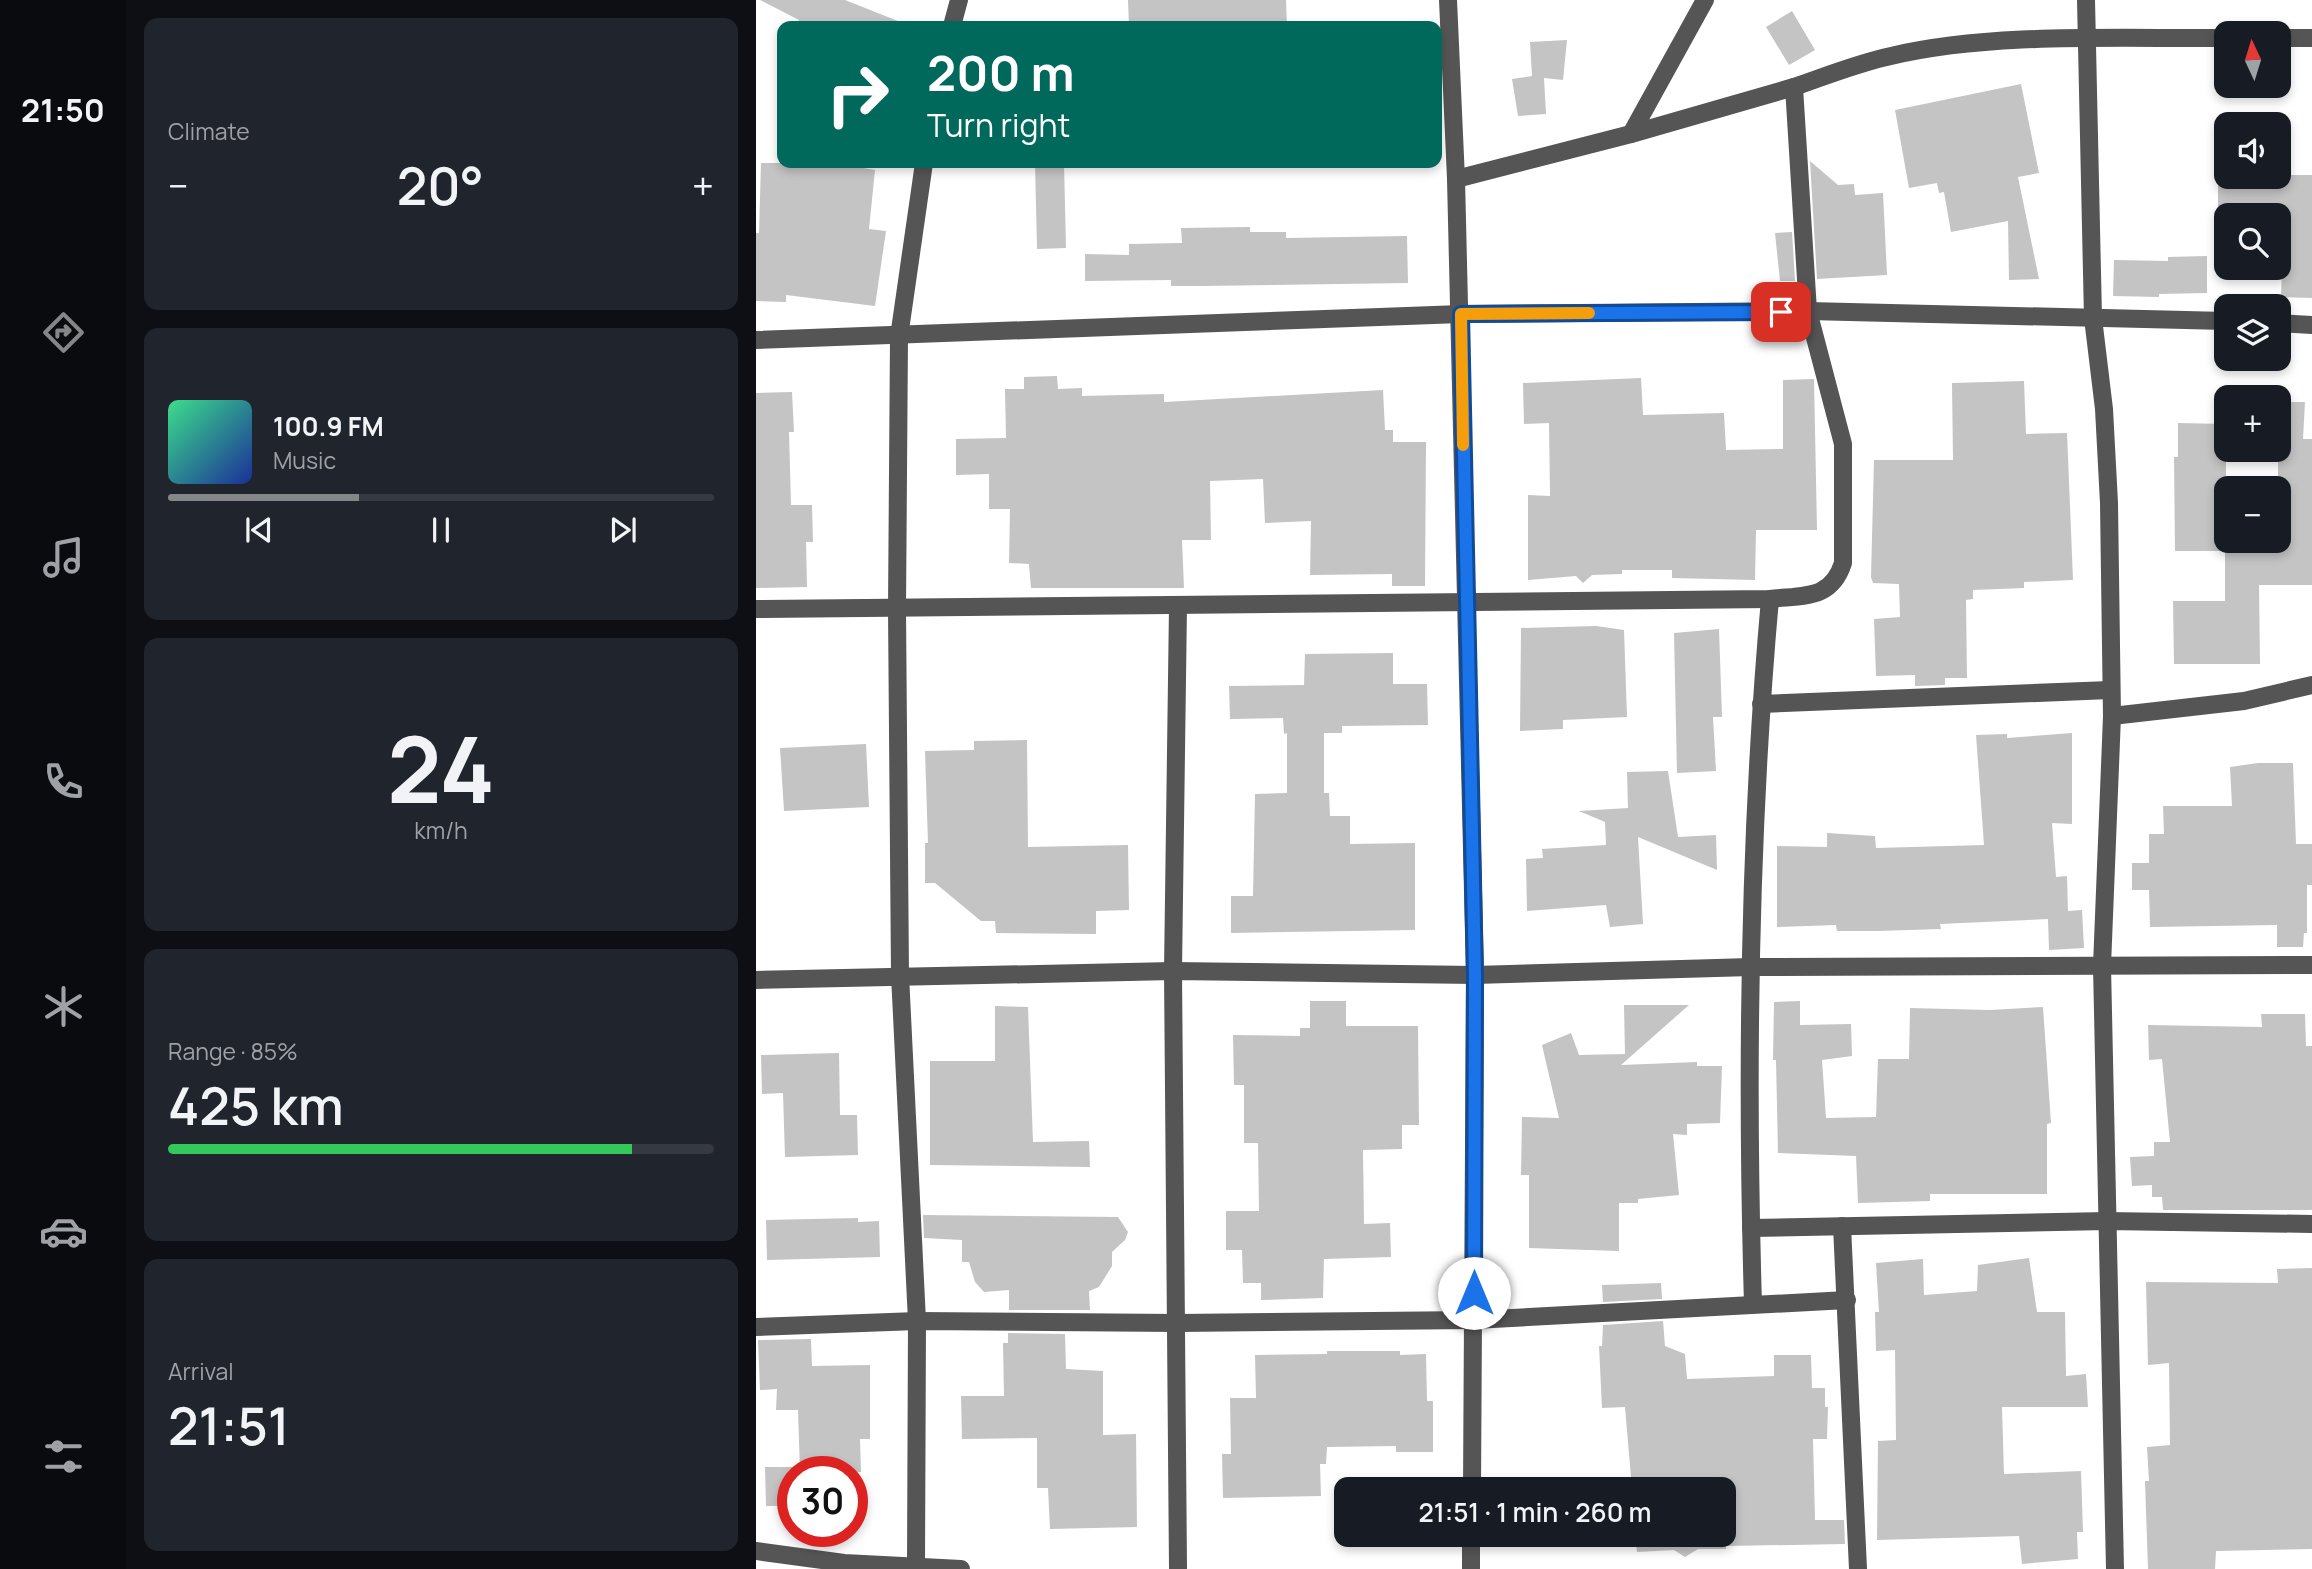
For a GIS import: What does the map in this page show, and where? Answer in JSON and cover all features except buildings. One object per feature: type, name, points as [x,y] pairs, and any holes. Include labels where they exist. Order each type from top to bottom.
[{"type":"street","points":[[953,21],[959,0]]},
{"type":"street","points":[[1448,0],[1461,314],[1475,975],[1472,1477]]},
{"type":"street","points":[[1631,134],[1705,0]]},
{"type":"street","points":[[2086,0],[2093,318],[2104,409],[2108,490],[2112,716],[2102,966],[2115,1569]]},
{"type":"street","points":[[1456,179],[1631,134],[1794,87],[1891,55],[1952,45],[2086,39],[2214,38]]},
{"type":"street","points":[[2291,38],[2312,38]]},
{"type":"street","points":[[756,609],[1770,599],[1825,591],[1838,579],[1843,563],[1843,444],[1808,312],[1794,87]]},
{"type":"street","points":[[916,1567],[917,1321],[900,975],[897,609],[899,337],[923,168]]},
{"type":"street","points":[[756,340],[899,337],[1461,314],[1808,312],[2214,321]]},
{"type":"street","points":[[2291,324],[2312,325]]},
{"type":"street","points":[[1753,1304],[1751,967],[1760,704],[1770,599]]},
{"type":"street","points":[[1178,606],[1173,971],[1178,1569]]},
{"type":"street","points":[[2112,716],[2244,701],[2312,685]]},
{"type":"street","points":[[1760,704],[2110,690]]},
{"type":"street","points":[[756,980],[1173,971],[1475,975],[1751,967],[2312,965]]},
{"type":"street","points":[[1751,1228],[2107,1221],[2312,1224]]},
{"type":"street","points":[[1842,1226],[1858,1569]]},
{"type":"street","points":[[756,1327],[917,1321],[1178,1323],[1474,1320],[1847,1300]]},
{"type":"street","points":[[1471,1547],[1471,1569]]},
{"type":"street","points":[[756,1551],[843,1566],[961,1569]]},
{"type":"slow traffic","points":[[1463,445],[1461,314],[1589,313]]},
{"type":"route","points":[[1474,1293],[1475,975],[1461,314],[1781,312]]}]
